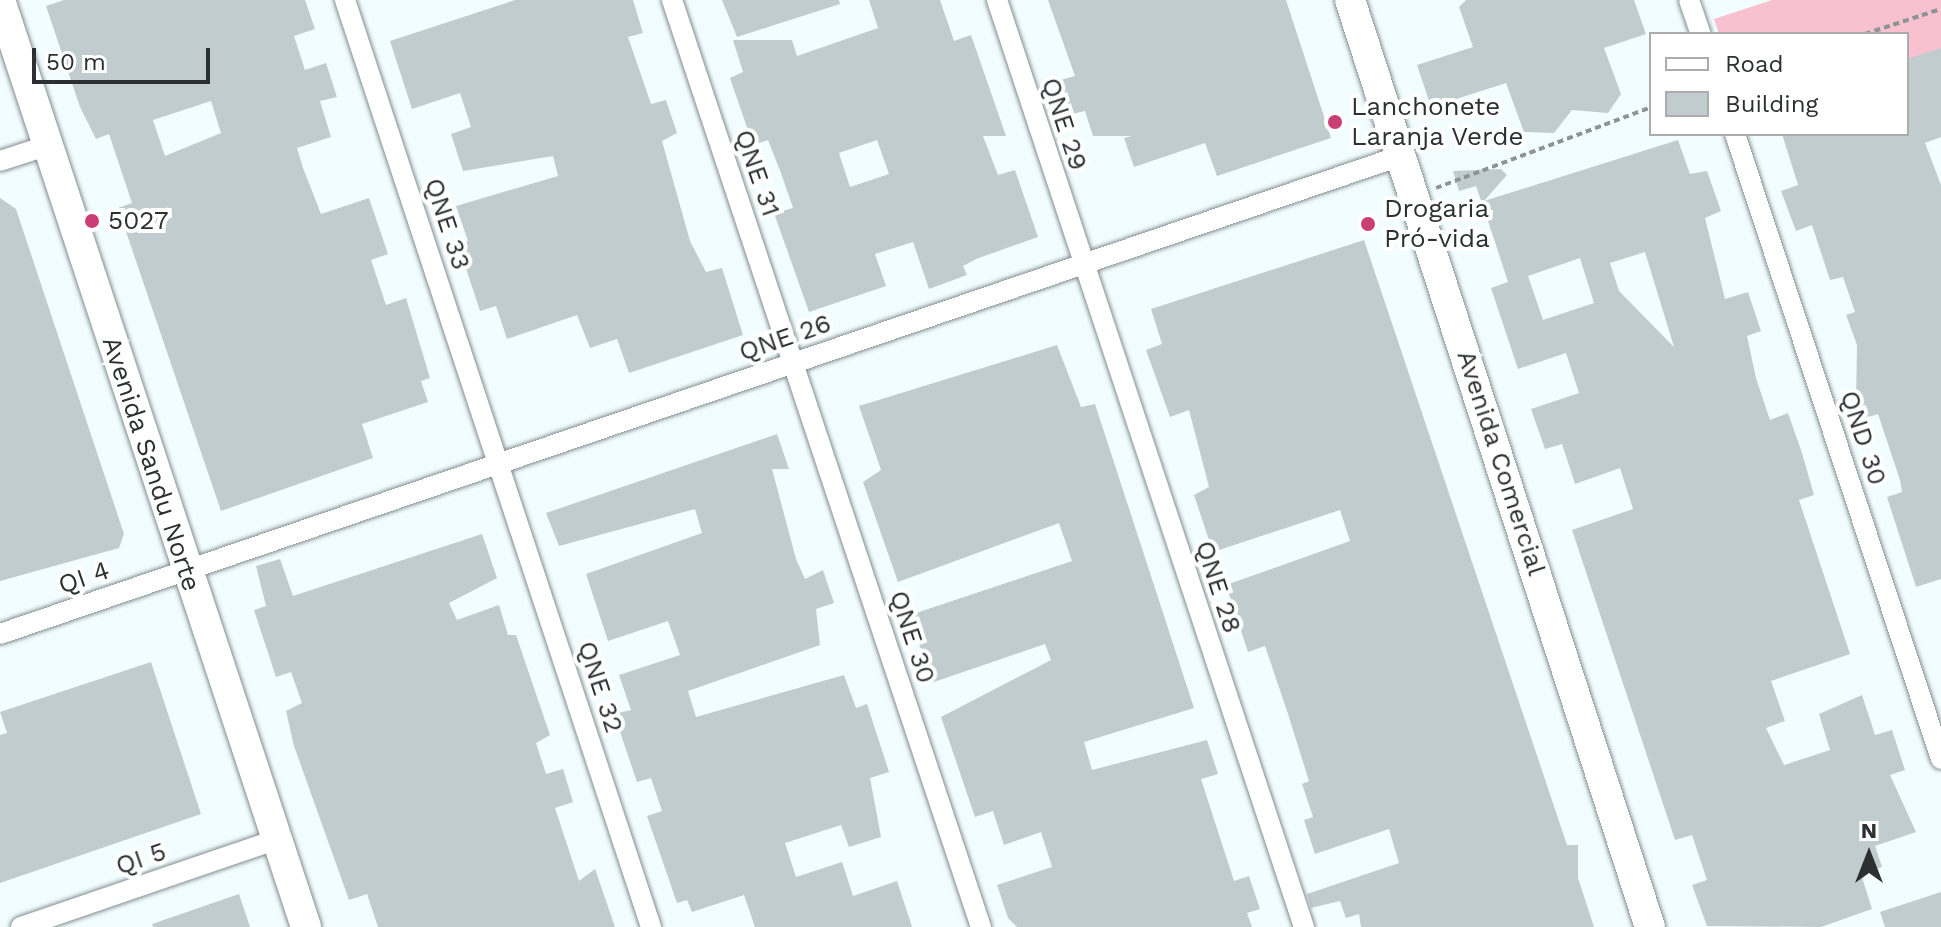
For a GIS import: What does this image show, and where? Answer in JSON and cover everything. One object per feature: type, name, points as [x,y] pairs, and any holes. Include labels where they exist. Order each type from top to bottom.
[{"type":"main road","name":"Avenida Sandu Norte","points":[[0,0],[185,571],[306,927]]},
{"type":"main road","name":"Avenida Comercial","points":[[1350,0],[1403,155],[1650,927]]},
{"type":"street","name":"QNE 33","points":[[345,0],[499,464]]},
{"type":"street","name":"QNE 31","points":[[672,0],[793,363]]},
{"type":"street","name":"QNE 29","points":[[997,0],[1083,264]]},
{"type":"street","points":[[1689,0],[1700,32]]},
{"type":"street","name":"QND 30","points":[[1736,136],[1941,759]]},
{"type":"street","points":[[0,161],[49,145]]},
{"type":"street","name":"QNE 26","points":[[185,571],[1403,155]]},
{"type":"street","name":"QNE 28","points":[[1083,264],[1304,927]]},
{"type":"street","name":"QNE 30","points":[[793,363],[981,927]]},
{"type":"street","name":"QNE 32","points":[[499,464],[651,927]]},
{"type":"street","name":"QI 4","points":[[0,634],[185,571]]},
{"type":"street","name":"QI 5","points":[[21,927],[278,839]]},
{"type":"path","points":[[1871,32],[1941,9]]},
{"type":"path","points":[[1416,196],[1649,108]]},
{"type":"shaded area","points":[[1772,0],[1941,0],[1941,50],[1909,60],[1909,32],[1718,32],[1714,19]]},
{"type":"building","points":[[64,0],[305,0],[315,29],[294,36],[305,70],[326,63],[337,97],[320,101],[331,137],[297,148],[303,168],[321,214],[369,198],[388,254],[371,260],[386,305],[406,298],[430,378],[421,381],[428,402],[362,424],[373,458],[221,511],[118,208],[132,203],[109,134],[96,139],[80,107],[46,6]],"holes":[[[211,101],[221,133],[165,156],[153,120]]]},
{"type":"building","points":[[515,0],[633,0],[643,33],[628,37],[651,104],[666,100],[677,133],[662,141],[690,241],[706,272],[722,268],[743,335],[629,373],[617,339],[590,348],[577,315],[507,339],[496,306],[480,311],[458,244],[468,241],[456,206],[558,176],[553,156],[463,171],[451,134],[471,127],[460,93],[412,109],[390,41]]},
{"type":"building","points":[[722,0],[839,0],[840,4],[737,37]]},
{"type":"building","points":[[869,0],[940,0],[954,41],[971,35],[1006,136],[983,136],[998,175],[1015,170],[1038,237],[976,259],[963,266],[967,275],[929,289],[913,242],[875,254],[886,286],[809,312],[774,213],[793,208],[768,140],[753,145],[730,78],[743,72],[733,40],[792,40],[797,56],[878,28]],"holes":[[[877,140],[889,174],[850,187],[839,153]]]},
{"type":"building","points":[[1048,0],[1286,0],[1331,138],[1217,176],[1205,143],[1134,167],[1124,138],[1132,136],[1093,136],[1085,111],[1068,115],[1057,81],[1075,76]]},
{"type":"building","points":[[1466,0],[1634,0],[1646,34],[1604,48],[1621,94],[1608,113],[1572,110],[1554,133],[1524,132],[1506,83],[1431,107],[1417,65],[1473,47],[1459,7]]},
{"type":"building","points":[[1941,48],[1941,137],[1925,143],[1941,185],[1941,579],[1916,587],[1887,497],[1902,492],[1900,480],[1878,414],[1862,419],[1856,402],[1857,345],[1846,315],[1855,312],[1843,277],[1830,280],[1812,225],[1796,231],[1781,191],[1798,185],[1783,136],[1909,136],[1909,58]]},
{"type":"building","points":[[1678,140],[1690,174],[1707,171],[1721,211],[1705,218],[1725,299],[1748,292],[1761,331],[1747,336],[1756,378],[1770,420],[1788,413],[1802,453],[1814,495],[1799,500],[1850,654],[1771,681],[1785,721],[1766,728],[1784,765],[1830,750],[1819,714],[1862,695],[1875,735],[1892,730],[1905,770],[1890,775],[1916,832],[1875,846],[1882,867],[1861,874],[1872,909],[1821,927],[1707,926],[1692,885],[1707,880],[1692,835],[1675,840],[1572,530],[1633,509],[1620,468],[1575,484],[1562,444],[1545,449],[1531,409],[1579,393],[1566,353],[1518,369],[1491,288],[1508,282],[1495,242],[1476,186],[1459,191],[1453,171],[1501,169],[1507,175],[1484,201]],"holes":[[[1645,252],[1674,347],[1619,291],[1610,263]],[[1580,258],[1594,303],[1543,320],[1528,276]]]},
{"type":"building","points":[[0,198],[16,209],[124,534],[119,548],[0,581]]},
{"type":"building","points":[[1364,240],[1567,845],[1578,845],[1578,878],[1594,927],[1361,927],[1359,914],[1346,918],[1340,901],[1311,908],[1307,894],[1399,863],[1389,829],[1315,854],[1304,820],[1313,817],[1302,784],[1309,781],[1288,714],[1265,646],[1248,652],[1226,585],[1350,541],[1340,510],[1213,552],[1194,495],[1209,487],[1189,410],[1170,417],[1146,350],[1162,344],[1151,309]]},
{"type":"building","points":[[1057,345],[1081,407],[1095,404],[1194,708],[1084,742],[1092,770],[1207,740],[1218,774],[1201,779],[1234,881],[1249,876],[1260,909],[1247,913],[1252,927],[1017,927],[1008,918],[997,885],[1052,867],[1041,832],[1004,845],[993,811],[975,817],[941,717],[1051,660],[1045,644],[931,683],[910,615],[1072,561],[1059,523],[898,582],[863,482],[881,470],[859,406]]},
{"type":"building","points":[[777,434],[789,469],[772,469],[796,559],[805,579],[823,570],[834,603],[816,609],[820,645],[688,691],[696,717],[844,675],[856,708],[867,704],[889,772],[870,778],[881,837],[849,847],[841,825],[785,843],[796,877],[842,862],[853,896],[897,881],[912,927],[755,927],[744,895],[692,912],[687,900],[677,903],[647,816],[662,811],[651,778],[637,782],[614,714],[631,710],[619,675],[680,655],[668,621],[608,641],[586,574],[702,533],[695,509],[559,546],[546,513]]},
{"type":"building","points":[[482,534],[497,578],[449,603],[457,620],[499,605],[508,635],[516,635],[550,735],[536,743],[546,774],[563,769],[573,802],[555,808],[579,881],[595,869],[615,927],[378,927],[367,894],[349,900],[294,746],[286,711],[302,703],[291,672],[276,677],[254,610],[266,606],[256,566],[280,559],[293,596]]},
{"type":"building","points":[[151,662],[201,814],[0,883],[0,735],[7,733],[0,712]]},
{"type":"building","points":[[1941,892],[1941,927],[1885,927],[1880,912]]},
{"type":"building","points":[[239,894],[250,927],[153,927],[152,924]]},
{"type":"place","name":"Lanchonete Laranja Verde","points":[[1335,122]]},
{"type":"place","name":"5027","points":[[92,221]]},
{"type":"place","name":"Drogaria Pró-vida","points":[[1368,224]]}]
